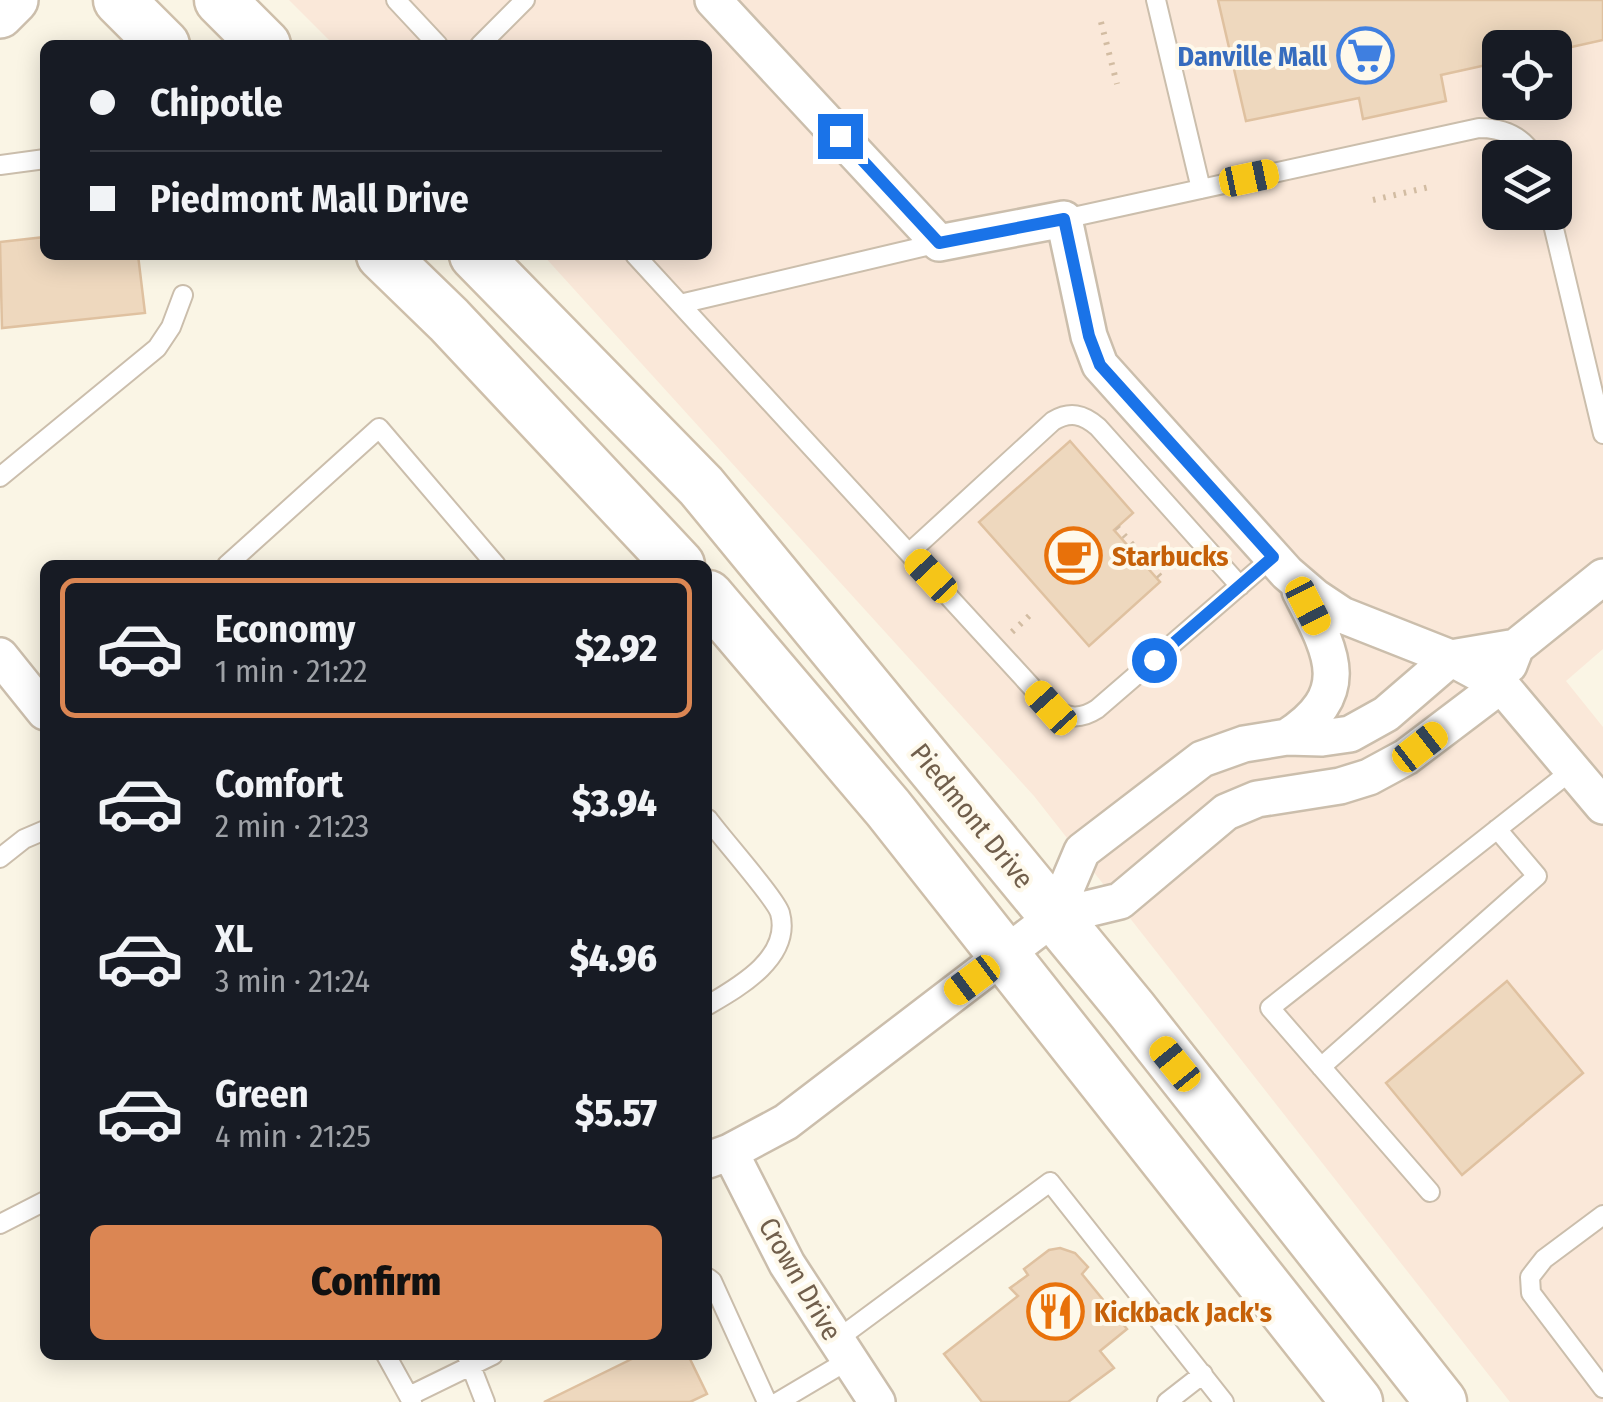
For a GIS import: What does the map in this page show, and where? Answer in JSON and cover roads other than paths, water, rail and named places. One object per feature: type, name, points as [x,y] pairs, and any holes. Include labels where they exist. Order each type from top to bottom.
[{"type":"main road","points":[[119,0],[159,40]]},
{"type":"main road","points":[[220,0],[261,40]]},
{"type":"main road","points":[[387,260],[450,320],[674,560]]},
{"type":"main road","name":"Piedmont Drive","points":[[480,260],[701,486],[1248,1155],[1441,1402]]},
{"type":"main road","points":[[712,601],[865,780],[1357,1402]]},
{"type":"street","points":[[0,15],[15,0]]},
{"type":"street","points":[[712,0],[939,243],[1064,219],[1089,336],[1100,365],[1284,569],[1342,614],[1451,658],[1501,685],[1603,806]]},
{"type":"street","points":[[1284,569],[1321,632],[1333,674],[1323,704],[1306,724],[1287,737]]},
{"type":"street","points":[[1054,917],[1082,851],[1168,782],[1216,751],[1287,737],[1344,736],[1368,726],[1451,658],[1516,647],[1603,577]]},
{"type":"street","points":[[719,1156],[786,1122],[1054,917],[1120,901],[1238,806],[1257,799],[1350,784],[1420,747],[1501,685],[1516,647]]},
{"type":"street","points":[[0,656],[40,702]]},
{"type":"street","name":"Crown Drive","points":[[719,1156],[877,1402]]},
{"type":"lane","points":[[396,0],[433,40]]},
{"type":"lane","points":[[485,40],[525,0]]},
{"type":"lane","points":[[1156,0],[1200,189]]},
{"type":"lane","points":[[1064,219],[1479,128],[1500,130],[1518,140]]},
{"type":"lane","points":[[0,165],[40,161]]},
{"type":"lane","points":[[1554,230],[1603,434]]},
{"type":"lane","points":[[680,304],[939,243]]},
{"type":"lane","points":[[640,260],[1051,708],[1074,718],[1097,709],[1240,586],[1284,569]]},
{"type":"lane","points":[[0,477],[157,348],[171,327],[183,295]]},
{"type":"lane","points":[[909,553],[1044,428],[1059,417],[1072,414],[1098,427],[1240,586]]},
{"type":"lane","points":[[233,560],[379,428],[492,560]]},
{"type":"lane","points":[[1430,1192],[1270,1008],[1572,771]]},
{"type":"lane","points":[[712,824],[780,912],[780,941],[767,964],[712,1002]]},
{"type":"lane","points":[[1321,1066],[1537,876],[1497,830]]},
{"type":"lane","points":[[0,858],[40,832]]},
{"type":"lane","points":[[778,1402],[1050,1182],[1224,1402]]},
{"type":"lane","points":[[0,1224],[40,1203]]},
{"type":"lane","points":[[1603,1214],[1544,1260],[1530,1276],[1531,1292],[1603,1388]]},
{"type":"lane","points":[[712,1282],[768,1402]]},
{"type":"lane","points":[[389,1360],[411,1399],[469,1360],[485,1402]]},
{"type":"lane","points":[[1167,1402],[1203,1374]]},
{"type":"place","name":"Danville Mall","points":[[1366,56]]},
{"type":"place","name":"Starbucks","points":[[1073,556]]},
{"type":"place","name":"Kickback Jack's","points":[[1055,1312]]}]
